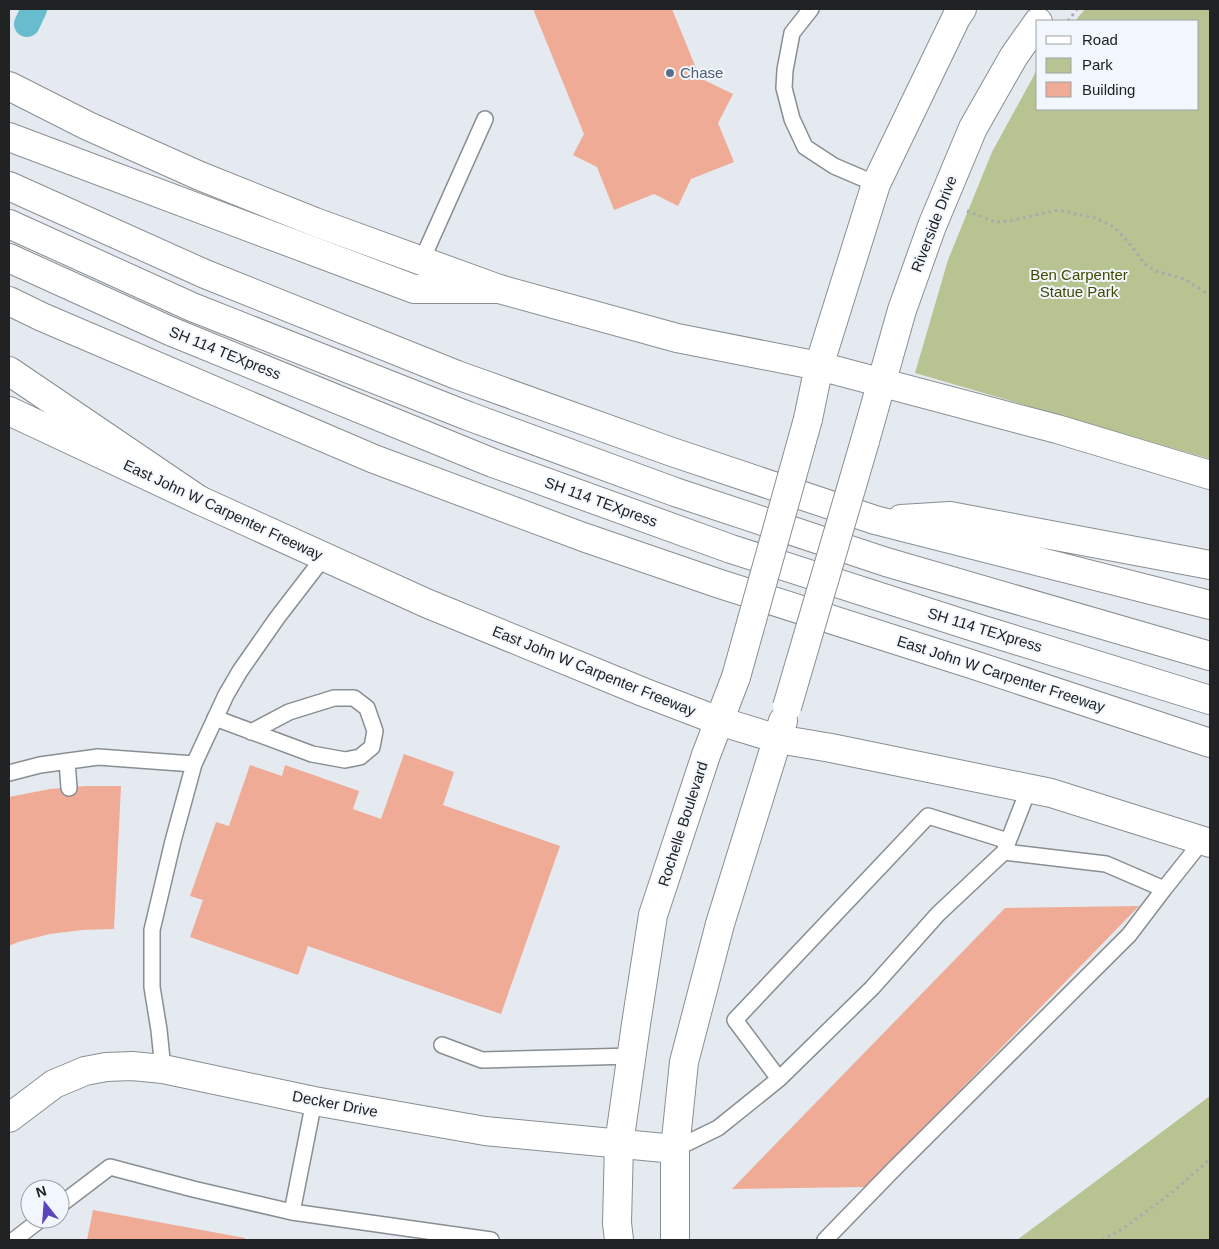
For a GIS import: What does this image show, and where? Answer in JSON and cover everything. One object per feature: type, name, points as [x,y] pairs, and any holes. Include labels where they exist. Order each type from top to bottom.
[{"type":"main road","points":[[819,366],[876,184],[962,9]]},
{"type":"main road","name":"Riverside Drive","points":[[1040,20],[1048,9]]},
{"type":"main road","name":"Riverside Drive","points":[[778,739],[902,310],[932,226],[973,128],[1014,56],[1036,25]]},
{"type":"main road","points":[[9,86],[88,126],[200,176],[315,222],[499,289],[677,338],[819,366],[881,382],[1057,430],[1210,475]]},
{"type":"main road","points":[[9,137],[414,289],[499,289]]},
{"type":"main road","points":[[9,186],[205,274],[457,375],[672,452],[875,520],[1210,605]]},
{"type":"main road","name":"SH 114 TEXpress","points":[[9,224],[192,307],[468,416],[675,492],[886,562],[1210,656]]},
{"type":"main road","name":"SH 114 TEXpress","points":[[9,258],[170,331],[493,463],[730,549],[1210,701]]},
{"type":"main road","name":"East John W Carpenter Freeway","points":[[9,301],[60,325],[374,459],[583,538],[1210,744]]},
{"type":"main road","name":"Rochelle Boulevard","points":[[619,1240],[617,1223],[619,1144],[653,915],[706,755],[736,677],[808,419],[819,366]]},
{"type":"main road","points":[[9,371],[199,500]]},
{"type":"main road","name":"East John W Carpenter Freeway","points":[[9,411],[199,500],[435,606],[643,692],[719,721],[778,739],[1029,788],[1207,842]]},
{"type":"main road","points":[[875,520],[950,516],[1210,565]]},
{"type":"main road","points":[[675,1240],[675,1149],[684,1062],[720,924],[778,739]]},
{"type":"main road","name":"Decker Drive","points":[[9,1118],[54,1084],[85,1071],[106,1067],[132,1066],[163,1069],[314,1101],[485,1131],[675,1149]]},
{"type":"lane","points":[[811,9],[792,33],[785,70],[784,88],[792,119],[805,147],[834,166],[876,184]]},
{"type":"lane","points":[[421,262],[485,119]]},
{"type":"lane","points":[[163,1069],[152,987],[152,930],[172,841],[194,764],[226,695],[240,671],[277,618],[324,557]]},
{"type":"lane","points":[[215,718],[252,732],[312,754],[345,760],[360,757],[372,747],[376,731],[367,708],[354,698],[334,698],[289,712],[252,732]]},
{"type":"lane","points":[[9,774],[40,765],[98,757],[194,764]]},
{"type":"lane","points":[[67,761],[69,788]]},
{"type":"lane","points":[[675,1149],[718,1128],[779,1078],[872,988],[938,914],[1006,846],[1029,788]]},
{"type":"lane","points":[[779,1078],[735,1020],[928,816],[1006,846],[1106,864],[1164,888]]},
{"type":"lane","points":[[825,1240],[1129,935],[1164,888],[1207,842]]},
{"type":"lane","points":[[442,1045],[482,1060],[632,1056]]},
{"type":"lane","points":[[292,1212],[314,1101]]},
{"type":"lane","points":[[70,1197],[110,1166],[193,1189],[292,1212],[490,1240]]},
{"type":"lane","points":[[14,1240],[28,1229]]},
{"type":"path","points":[[1069,20],[1077,9]]},
{"type":"path","points":[[964,210],[996,222],[1058,210],[1095,218],[1114,227],[1145,264],[1156,271],[1184,279],[1210,295]]},
{"type":"path","points":[[1102,1240],[1124,1228],[1174,1191],[1210,1159]]},
{"type":"green space","name":"Ben Carpenter Statue Park","points":[[1085,9],[1210,9],[1210,459],[915,373],[948,260],[992,152],[1036,72],[1036,110],[1199,110],[1199,20],[1076,20]]},
{"type":"green space","points":[[1210,1096],[1210,1240],[1017,1240]]},
{"type":"building","points":[[533,9],[672,9],[700,78],[733,94],[718,123],[734,162],[691,179],[678,206],[654,194],[614,210],[597,167],[573,155],[584,134]]},
{"type":"building","points":[[404,754],[454,772],[443,805],[560,846],[501,1014],[308,946],[298,975],[190,937],[203,900],[190,896],[216,822],[229,826],[250,765],[282,776],[285,765],[359,791],[353,809],[381,819]]},
{"type":"building","points":[[121,786],[114,929],[50,934],[9,946],[9,797],[50,789]]},
{"type":"building","points":[[1139,906],[866,1187],[732,1189],[1005,908]]},
{"type":"building","points":[[93,1210],[245,1238],[245,1240],[87,1240]]},
{"type":"waterway","points":[[27,24],[34,9]]},
{"type":"place","name":"Chase","points":[[670,73]]}]
